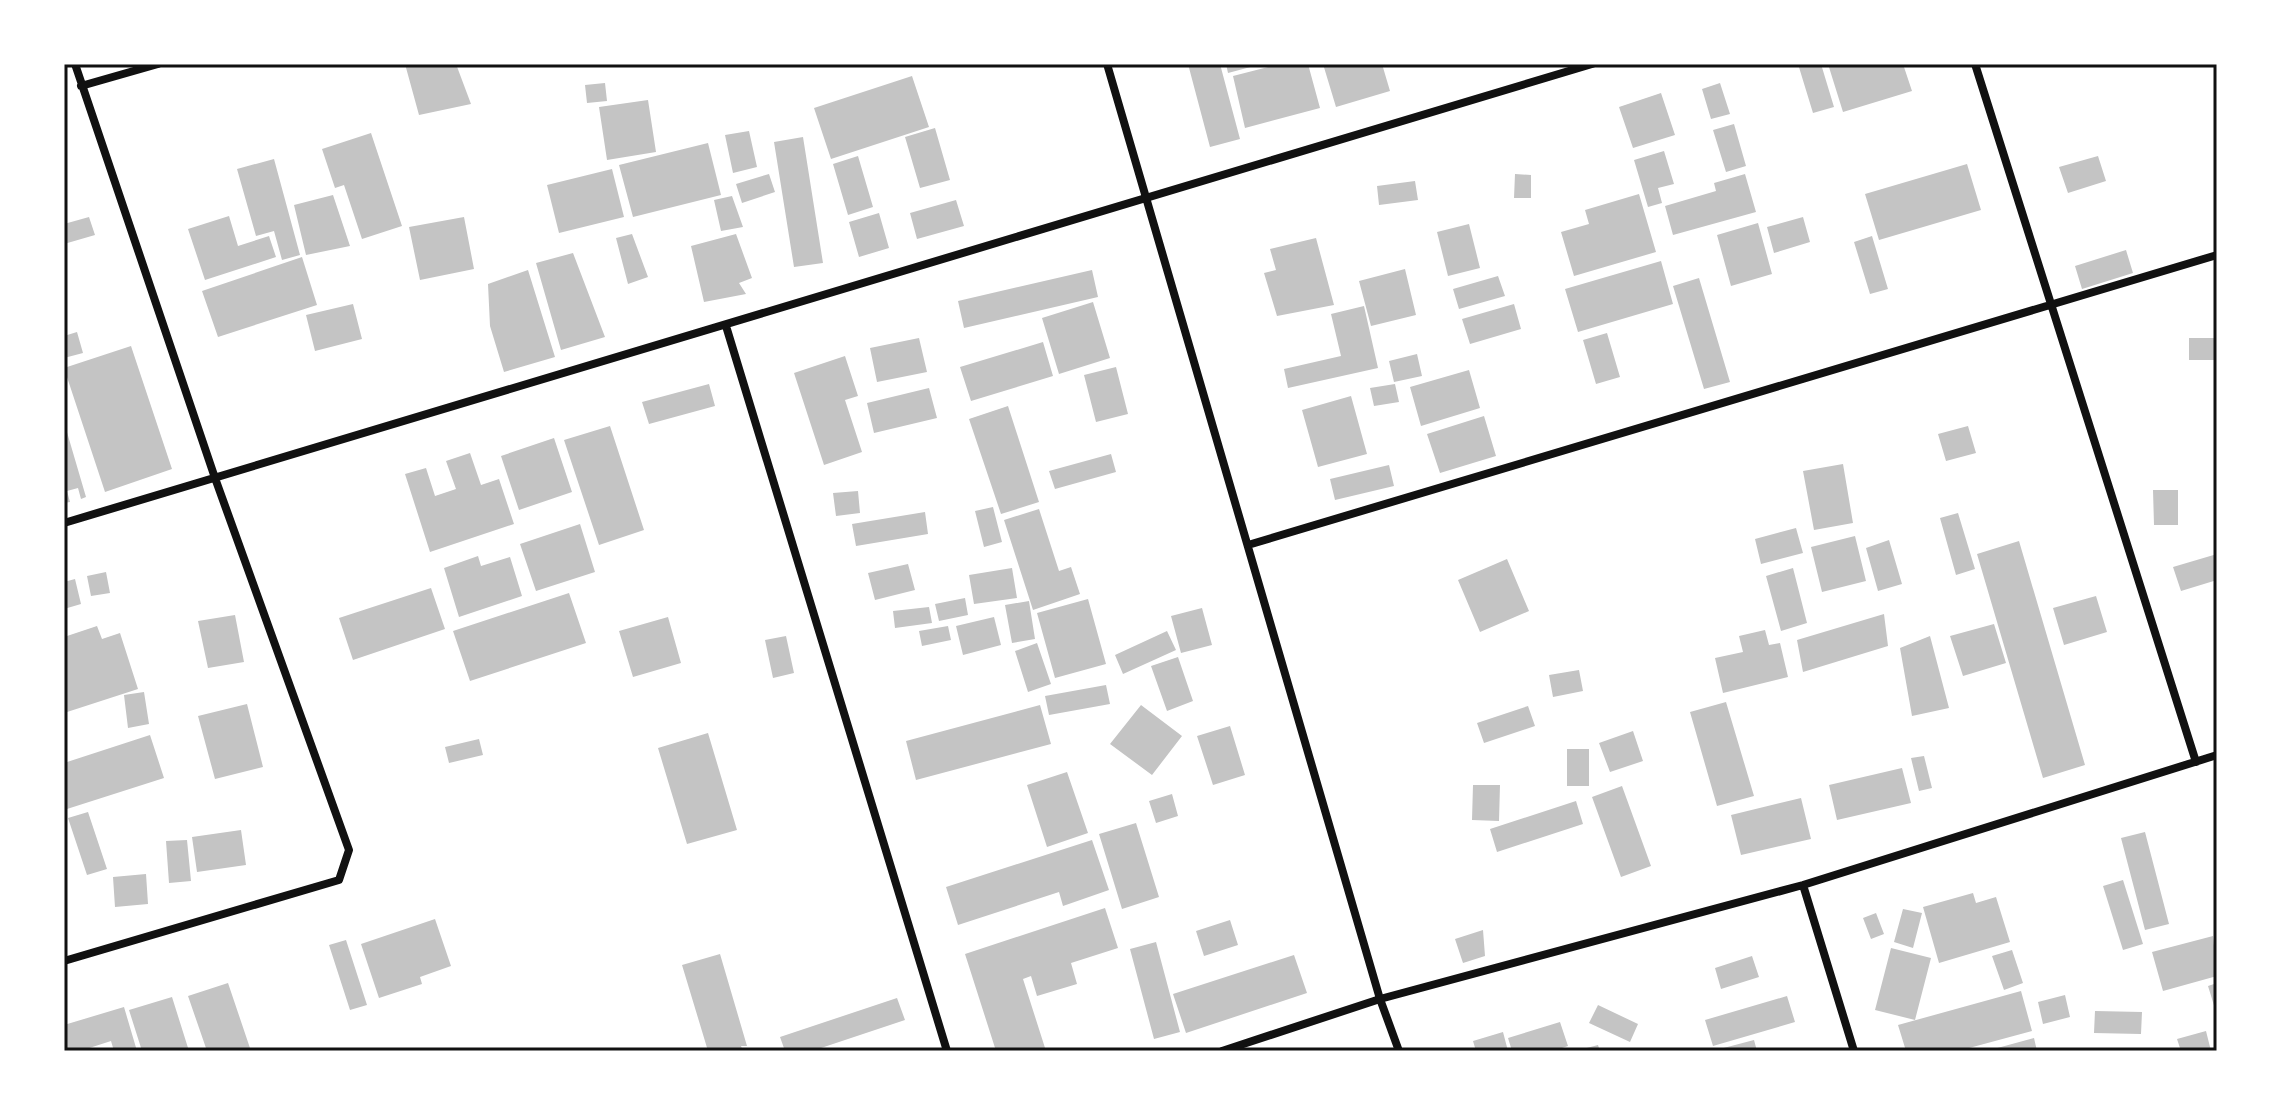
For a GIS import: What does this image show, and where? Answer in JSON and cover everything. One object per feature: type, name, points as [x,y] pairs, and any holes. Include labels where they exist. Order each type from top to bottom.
[{"type":"street","points":[[64,961],[339,880],[349,850],[215,478],[75,64]]},
{"type":"street","points":[[81,86],[158,64]]},
{"type":"street","points":[[1107,64],[1380,999],[1399,1051]]},
{"type":"street","points":[[64,523],[1592,64]]},
{"type":"street","points":[[1975,64],[2196,762]]},
{"type":"street","points":[[1248,545],[2217,255]]},
{"type":"street","points":[[726,326],[947,1051]]},
{"type":"street","points":[[1222,1051],[1380,999],[1803,885],[2217,755]]},
{"type":"street","points":[[1803,885],[1854,1051]]},
{"type":"building","points":[[405,64],[456,64],[471,104],[419,115]]},
{"type":"building","points":[[1188,64],[1220,64],[1240,139],[1210,147]]},
{"type":"building","points":[[1226,64],[1258,64],[1258,65],[1228,73]]},
{"type":"building","points":[[1280,64],[1308,64],[1320,108],[1245,128],[1233,76]]},
{"type":"building","points":[[1323,64],[1382,64],[1390,91],[1336,107]]},
{"type":"building","points":[[1798,64],[1821,64],[1834,107],[1813,113]]},
{"type":"building","points":[[1828,64],[1903,64],[1912,91],[1843,112]]},
{"type":"building","points":[[912,76],[929,127],[831,159],[814,108]]},
{"type":"building","points":[[605,83],[607,101],[587,103],[585,85]]},
{"type":"building","points":[[1720,83],[1730,114],[1711,119],[1702,89]]},
{"type":"building","points":[[1661,93],[1675,135],[1633,148],[1619,107]]},
{"type":"building","points":[[648,100],[656,152],[607,160],[599,107]]},
{"type":"building","points":[[1734,124],[1746,166],[1726,172],[1713,130]]},
{"type":"building","points":[[935,128],[950,180],[920,188],[905,137]]},
{"type":"building","points":[[749,131],[757,167],[733,173],[725,135]]},
{"type":"building","points":[[371,133],[402,226],[362,239],[344,185],[335,188],[322,149]]},
{"type":"building","points":[[803,137],[823,263],[794,267],[774,142]]},
{"type":"building","points":[[708,143],[721,195],[633,217],[619,165]]},
{"type":"building","points":[[1664,151],[1674,184],[1658,188],[1662,203],[1648,207],[1634,160]]},
{"type":"building","points":[[858,156],[873,207],[848,215],[833,164]]},
{"type":"building","points":[[2098,156],[2106,181],[2068,193],[2059,167]]},
{"type":"building","points":[[274,159],[300,255],[282,260],[274,231],[256,236],[237,169]]},
{"type":"building","points":[[1967,164],[1981,210],[1879,240],[1865,194]]},
{"type":"building","points":[[612,169],[624,217],[559,233],[547,185]]},
{"type":"building","points":[[769,174],[775,192],[742,203],[736,184]]},
{"type":"building","points":[[1515,174],[1531,175],[1531,198],[1514,198]]},
{"type":"building","points":[[1745,174],[1756,212],[1673,235],[1665,206],[1716,191],[1714,183]]},
{"type":"building","points":[[1415,181],[1418,200],[1379,205],[1377,186]]},
{"type":"building","points":[[1639,194],[1656,252],[1574,276],[1561,232],[1589,224],[1585,210]]},
{"type":"building","points":[[333,195],[350,246],[306,255],[294,205]]},
{"type":"building","points":[[732,196],[743,227],[721,231],[714,200]]},
{"type":"building","points":[[956,200],[964,226],[917,239],[910,213]]},
{"type":"building","points":[[879,213],[889,248],[859,257],[849,222]]},
{"type":"building","points":[[229,216],[238,246],[269,236],[276,257],[205,280],[188,229]]},
{"type":"building","points":[[89,217],[95,235],[64,244],[64,224]]},
{"type":"building","points":[[464,217],[474,269],[420,280],[409,227]]},
{"type":"building","points":[[1803,217],[1810,242],[1774,253],[1767,227]]},
{"type":"building","points":[[1758,223],[1772,274],[1731,286],[1717,235]]},
{"type":"building","points":[[1469,224],[1480,268],[1448,276],[1437,232]]},
{"type":"building","points":[[632,234],[648,277],[628,284],[616,238]]},
{"type":"building","points":[[736,234],[752,278],[739,283],[746,294],[704,302],[691,246]]},
{"type":"building","points":[[1872,236],[1888,289],[1870,294],[1854,242]]},
{"type":"building","points":[[1316,238],[1334,305],[1277,316],[1264,273],[1276,270],[1270,249]]},
{"type":"building","points":[[2126,250],[2133,273],[2082,289],[2075,266]]},
{"type":"building","points":[[573,253],[605,337],[561,350],[536,263]]},
{"type":"building","points":[[302,257],[317,305],[218,337],[202,291]]},
{"type":"building","points":[[1661,261],[1673,304],[1578,332],[1565,289]]},
{"type":"building","points":[[1405,269],[1416,315],[1371,326],[1359,281]]},
{"type":"building","points":[[528,270],[555,357],[504,372],[490,326],[488,284]]},
{"type":"building","points":[[1092,270],[1098,297],[964,328],[958,301]]},
{"type":"building","points":[[1498,276],[1505,296],[1459,309],[1453,289]]},
{"type":"building","points":[[1699,278],[1730,382],[1704,389],[1673,286]]},
{"type":"building","points":[[1093,302],[1110,358],[1059,374],[1042,318]]},
{"type":"building","points":[[353,304],[362,339],[315,351],[306,315]]},
{"type":"building","points":[[1514,304],[1521,329],[1470,344],[1462,319]]},
{"type":"building","points":[[1364,306],[1378,368],[1288,388],[1284,369],[1341,356],[1331,314]]},
{"type":"building","points":[[77,332],[83,353],[64,358],[64,336]]},
{"type":"building","points":[[1607,333],[1620,377],[1596,384],[1583,340]]},
{"type":"building","points":[[919,338],[927,372],[877,382],[870,348]]},
{"type":"building","points":[[2189,338],[2217,338],[2217,360],[2189,360]]},
{"type":"building","points":[[1043,342],[1053,376],[971,401],[960,367]]},
{"type":"building","points":[[131,346],[172,469],[105,492],[64,368]]},
{"type":"building","points":[[1417,354],[1422,376],[1394,382],[1389,361]]},
{"type":"building","points":[[845,356],[858,396],[845,400],[862,452],[824,465],[794,373]]},
{"type":"building","points":[[1116,367],[1128,414],[1096,422],[1084,375]]},
{"type":"building","points":[[1469,370],[1480,408],[1421,426],[1410,387]]},
{"type":"building","points":[[709,384],[715,406],[649,424],[642,402]]},
{"type":"building","points":[[1395,384],[1399,402],[1374,406],[1370,388]]},
{"type":"building","points":[[929,388],[937,418],[874,433],[867,403]]},
{"type":"building","points":[[1351,396],[1367,454],[1318,467],[1302,410]]},
{"type":"building","points":[[1008,406],[1039,502],[1001,514],[969,419]]},
{"type":"building","points":[[1484,416],[1496,456],[1440,473],[1427,434]]},
{"type":"building","points":[[64,422],[86,497],[81,499],[78,488],[67,491],[70,502],[64,503]]},
{"type":"building","points":[[610,426],[644,530],[599,545],[564,440]]},
{"type":"building","points":[[1968,426],[1976,453],[1946,461],[1938,434]]},
{"type":"building","points":[[554,438],[572,492],[519,510],[501,456]]},
{"type":"building","points":[[470,453],[481,485],[499,479],[514,524],[430,552],[405,474],[426,468],[435,496],[456,489],[446,461]]},
{"type":"building","points":[[1111,454],[1116,472],[1055,489],[1049,471]]},
{"type":"building","points":[[1843,464],[1853,523],[1814,530],[1803,471]]},
{"type":"building","points":[[1389,465],[1394,486],[1335,500],[1330,479]]},
{"type":"building","points":[[2153,490],[2178,490],[2178,525],[2154,525]]},
{"type":"building","points":[[858,491],[860,513],[836,516],[833,493]]},
{"type":"building","points":[[993,507],[1002,542],[984,547],[975,511]]},
{"type":"building","points":[[1039,509],[1059,571],[1071,567],[1080,594],[1033,610],[1004,520]]},
{"type":"building","points":[[925,512],[928,534],[856,546],[852,524]]},
{"type":"building","points":[[1958,513],[1975,569],[1956,575],[1940,518]]},
{"type":"building","points":[[580,524],[595,572],[536,591],[520,544]]},
{"type":"building","points":[[1796,528],[1803,553],[1761,564],[1755,539]]},
{"type":"building","points":[[1855,536],[1866,581],[1822,592],[1811,547]]},
{"type":"building","points":[[1889,540],[1902,584],[1878,591],[1866,548]]},
{"type":"building","points":[[2019,541],[2085,765],[2043,778],[1977,554]]},
{"type":"building","points":[[2217,554],[2217,580],[2181,591],[2173,567]]},
{"type":"building","points":[[478,556],[481,566],[510,557],[522,596],[459,617],[444,568]]},
{"type":"building","points":[[1507,559],[1529,611],[1480,632],[1458,580]]},
{"type":"building","points":[[908,564],[915,590],[875,600],[868,573]]},
{"type":"building","points":[[1012,568],[1017,598],[974,604],[969,575]]},
{"type":"building","points":[[1793,568],[1807,623],[1781,631],[1766,576]]},
{"type":"building","points":[[106,572],[110,593],[91,596],[87,576]]},
{"type":"building","points":[[75,579],[81,604],[64,609],[64,582]]},
{"type":"building","points":[[431,588],[445,629],[353,660],[339,618]]},
{"type":"building","points":[[569,593],[586,643],[470,681],[453,631]]},
{"type":"building","points":[[2096,596],[2107,632],[2064,645],[2053,608]]},
{"type":"building","points":[[965,598],[968,615],[939,621],[935,604]]},
{"type":"building","points":[[1088,599],[1106,664],[1055,678],[1037,613]]},
{"type":"building","points":[[1029,601],[1035,639],[1012,643],[1005,605]]},
{"type":"building","points":[[929,607],[932,623],[895,628],[893,611]]},
{"type":"building","points":[[1202,608],[1212,645],[1181,653],[1171,616]]},
{"type":"building","points":[[1884,614],[1888,646],[1803,672],[1797,640]]},
{"type":"building","points":[[235,615],[244,662],[208,668],[198,621]]},
{"type":"building","points":[[668,617],[681,663],[633,677],[619,631]]},
{"type":"building","points":[[994,617],[1001,645],[963,655],[956,626]]},
{"type":"building","points":[[1994,624],[2006,663],[1963,676],[1950,636]]},
{"type":"building","points":[[97,626],[102,639],[120,633],[138,689],[64,713],[64,637]]},
{"type":"building","points":[[948,626],[951,640],[922,646],[919,631]]},
{"type":"building","points":[[1765,630],[1769,645],[1780,643],[1788,677],[1723,693],[1715,658],[1743,652],[1739,636]]},
{"type":"building","points":[[1167,631],[1176,650],[1123,674],[1115,655]]},
{"type":"building","points":[[786,636],[794,673],[773,678],[765,640]]},
{"type":"building","points":[[1930,636],[1949,708],[1912,716],[1900,648]]},
{"type":"building","points":[[1037,643],[1051,684],[1028,692],[1015,651]]},
{"type":"building","points":[[1178,657],[1193,701],[1167,711],[1151,666]]},
{"type":"building","points":[[1579,670],[1583,691],[1553,697],[1549,675]]},
{"type":"building","points":[[1106,685],[1110,704],[1049,715],[1045,696]]},
{"type":"building","points":[[144,692],[149,724],[128,728],[124,695]]},
{"type":"building","points":[[1726,702],[1754,796],[1717,806],[1690,712]]},
{"type":"building","points":[[247,704],[263,767],[215,779],[198,716]]},
{"type":"building","points":[[1040,705],[1051,744],[916,780],[906,741]]},
{"type":"building","points":[[1141,705],[1182,736],[1152,775],[1110,744]]},
{"type":"building","points":[[1528,706],[1535,726],[1484,743],[1477,723]]},
{"type":"building","points":[[1230,726],[1245,775],[1213,785],[1197,736]]},
{"type":"building","points":[[1633,731],[1643,761],[1610,772],[1599,743]]},
{"type":"building","points":[[708,733],[737,830],[687,844],[658,748]]},
{"type":"building","points":[[150,735],[164,778],[67,809],[64,763]]},
{"type":"building","points":[[479,739],[483,755],[449,763],[445,747]]},
{"type":"building","points":[[1567,749],[1589,749],[1589,786],[1567,786]]},
{"type":"building","points":[[1924,756],[1932,788],[1919,791],[1911,758]]},
{"type":"building","points":[[1902,768],[1911,803],[1837,820],[1829,785]]},
{"type":"building","points":[[1067,772],[1088,833],[1047,847],[1027,785]]},
{"type":"building","points":[[1473,785],[1500,785],[1499,821],[1472,820]]},
{"type":"building","points":[[1622,786],[1651,866],[1621,877],[1592,797]]},
{"type":"building","points":[[1172,794],[1178,816],[1156,823],[1149,801]]},
{"type":"building","points":[[1801,798],[1811,839],[1741,855],[1731,815]]},
{"type":"building","points":[[1576,801],[1583,824],[1497,852],[1490,829]]},
{"type":"building","points":[[88,812],[107,869],[87,875],[68,818]]},
{"type":"building","points":[[1136,823],[1159,897],[1122,909],[1099,834]]},
{"type":"building","points":[[241,830],[246,865],[197,872],[192,837]]},
{"type":"building","points":[[2145,832],[2169,924],[2145,930],[2121,838]]},
{"type":"building","points":[[187,840],[191,881],[169,883],[166,841]]},
{"type":"building","points":[[1092,840],[1109,890],[1063,906],[1059,892],[958,925],[946,887]]},
{"type":"building","points":[[146,874],[148,904],[115,907],[113,877]]},
{"type":"building","points":[[2123,880],[2143,944],[2123,950],[2103,886]]},
{"type":"building","points":[[1973,893],[1976,903],[1996,897],[2010,942],[1939,963],[1923,907]]},
{"type":"building","points":[[1105,908],[1118,948],[1071,963],[1077,984],[1037,996],[1031,976],[1023,979],[1046,1051],[996,1051],[965,954]]},
{"type":"building","points":[[1903,909],[1922,913],[1913,948],[1894,942]]},
{"type":"building","points":[[1876,913],[1884,934],[1871,939],[1863,918]]},
{"type":"building","points":[[435,919],[451,966],[420,977],[422,984],[379,998],[361,944]]},
{"type":"building","points":[[1230,920],[1238,945],[1204,956],[1196,931]]},
{"type":"building","points":[[1483,930],[1485,956],[1463,963],[1455,939]]},
{"type":"building","points":[[2213,936],[2217,976],[2163,991],[2152,952]]},
{"type":"building","points":[[346,940],[367,1005],[350,1010],[329,945]]},
{"type":"building","points":[[1156,942],[1180,1032],[1154,1039],[1130,949]]},
{"type":"building","points":[[1891,948],[1931,958],[1915,1020],[1875,1010]]},
{"type":"building","points":[[2012,950],[2023,983],[2004,990],[1992,956]]},
{"type":"building","points":[[720,954],[747,1046],[741,1046],[743,1051],[708,1051],[682,965]]},
{"type":"building","points":[[1294,955],[1307,993],[1186,1033],[1173,994]]},
{"type":"building","points":[[1752,956],[1759,977],[1721,989],[1715,968]]},
{"type":"building","points":[[228,983],[251,1051],[207,1051],[188,996]]},
{"type":"building","points":[[2217,983],[2217,1012],[2216,1012],[2208,986]]},
{"type":"building","points":[[2021,991],[2032,1031],[1958,1051],[1906,1051],[1898,1025]]},
{"type":"building","points":[[2065,995],[2070,1017],[2043,1024],[2038,1002]]},
{"type":"building","points":[[1787,996],[1795,1022],[1713,1046],[1705,1020]]},
{"type":"building","points":[[172,997],[189,1051],[142,1051],[129,1010]]},
{"type":"building","points":[[897,998],[905,1020],[812,1051],[785,1051],[780,1037]]},
{"type":"building","points":[[1598,1005],[1638,1024],[1630,1042],[1589,1023]]},
{"type":"building","points":[[124,1007],[137,1051],[114,1051],[111,1041],[80,1051],[64,1051],[64,1025]]},
{"type":"building","points":[[2095,1011],[2142,1012],[2141,1034],[2094,1033]]},
{"type":"building","points":[[1560,1022],[1568,1046],[1553,1051],[1512,1051],[1508,1038]]},
{"type":"building","points":[[2206,1031],[2211,1051],[2181,1051],[2177,1039]]},
{"type":"building","points":[[1503,1032],[1508,1051],[1476,1051],[1473,1041]]},
{"type":"building","points":[[2034,1038],[2037,1051],[1990,1051],[1990,1050]]},
{"type":"building","points":[[1754,1040],[1757,1051],[1716,1050]]},
{"type":"building","points":[[1598,1045],[1600,1051],[1579,1051],[1579,1050]]}]
